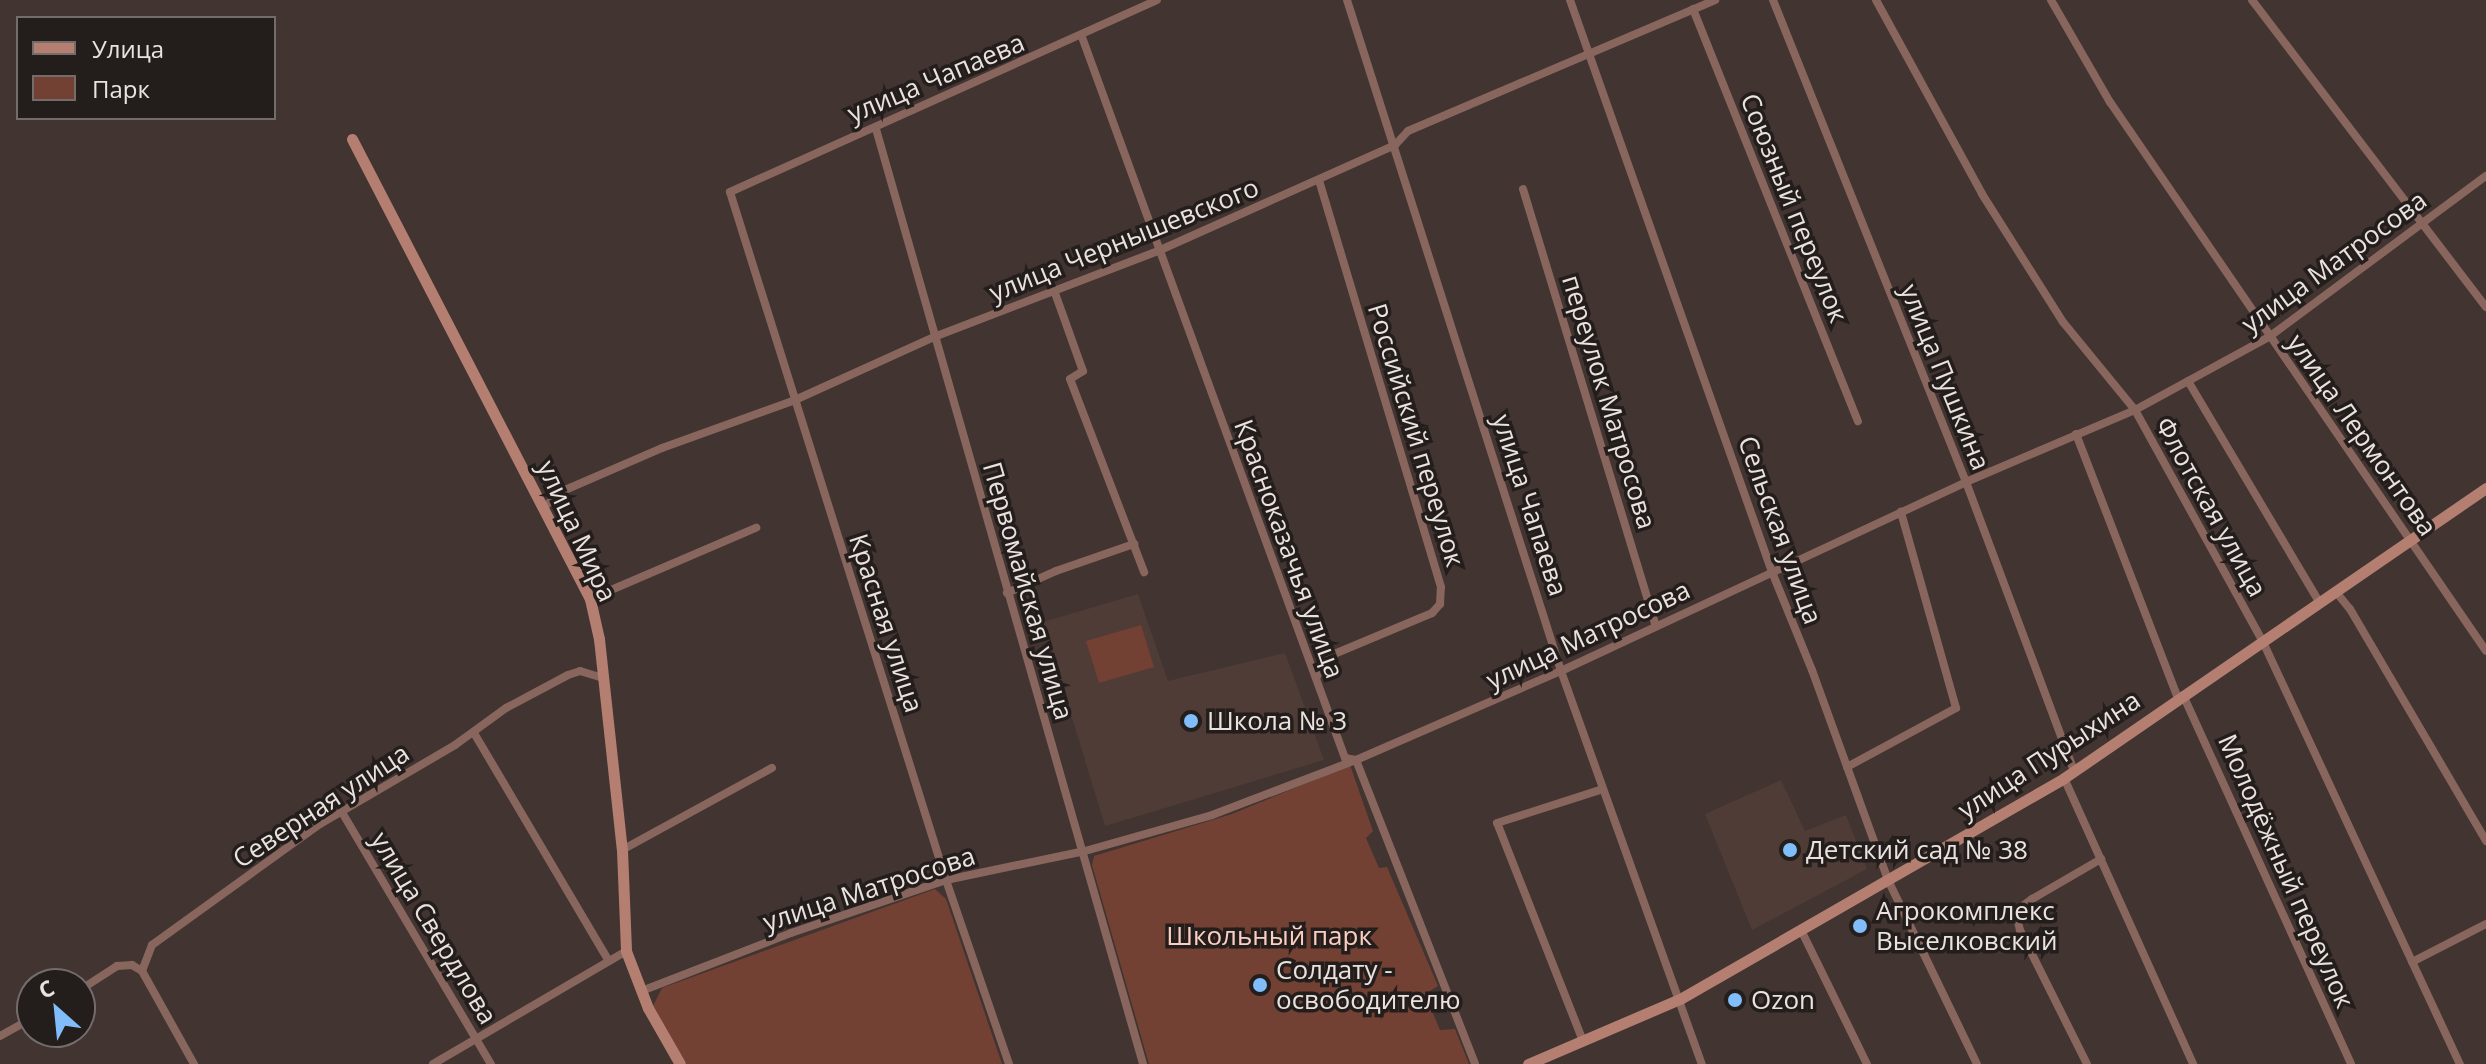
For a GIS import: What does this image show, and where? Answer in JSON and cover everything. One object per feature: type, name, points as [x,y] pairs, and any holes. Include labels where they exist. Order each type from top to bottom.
[{"type":"street","name":"улица Чапаева","points":[[730,192],[831,144],[876,129],[1082,37],[1157,0]]},
{"type":"street","name":"улица Чапаева","points":[[1347,0],[1561,671],[1702,1064]]},
{"type":"street","name":"Сельская улица","points":[[1570,0],[1772,572],[1888,880],[1977,1064]]},
{"type":"street","name":"улица Чернышевского","points":[[545,506],[565,490],[662,448],[795,400],[934,337],[1158,251],[1395,145],[1408,131],[1715,0]]},
{"type":"street","name":"улица Пушкина","points":[[1773,0],[1966,482],[2101,859],[2193,1064]]},
{"type":"street","name":"Флотская улица","points":[[1876,0],[1982,194],[2063,322],[2135,410],[2263,642],[2460,1064]]},
{"type":"street","name":"улица Лермонтова","points":[[2051,0],[2110,102],[2486,651]]},
{"type":"street","points":[[2252,0],[2486,307]]},
{"type":"street","name":"Союзный переулок","points":[[1693,9],[1858,421]]},
{"type":"street","name":"Красноказачья улица","points":[[1082,37],[1345,758],[1356,760],[1475,1064]]},
{"type":"street","name":"Первомайская улица","points":[[876,129],[1007,593],[1085,851],[1143,1064]]},
{"type":"street","name":"улица Мира","points":[[352,139],[545,506],[590,599],[603,678],[622,850],[626,951],[644,990],[648,1008],[680,1064]]},
{"type":"street","name":"улица Матросова","points":[[644,990],[791,933],[946,880],[1085,851],[1212,815],[1356,760],[1561,671],[1966,482],[2135,410],[2269,337],[2486,176]]},
{"type":"street","name":"Российский переулок","points":[[1316,678],[1327,657],[1432,613],[1440,604],[1441,587],[1319,180]]},
{"type":"street","name":"переулок Матросова","points":[[1523,189],[1656,626]]},
{"type":"street","name":"Красная улица","points":[[730,192],[946,880],[1009,1064]]},
{"type":"street","points":[[1055,293],[1083,371],[1070,379],[1144,572]]},
{"type":"street","points":[[2188,381],[2320,603]]},
{"type":"street","name":"Молодёжный переулок","points":[[2076,434],[2181,697],[2351,1064]]},
{"type":"street","name":"улица Пурыхина","points":[[1528,1064],[1680,999],[2069,774],[2486,488]]},
{"type":"street","points":[[1847,767],[1956,708],[1901,512]]},
{"type":"street","points":[[590,599],[756,528]]},
{"type":"street","points":[[1007,593],[1056,571],[1134,544]]},
{"type":"street","points":[[2336,592],[2358,621],[2486,841]]},
{"type":"street","name":"Северная улица","points":[[142,971],[152,945],[320,824],[343,814],[474,733],[506,708],[568,675],[580,671],[603,678]]},
{"type":"street","points":[[474,733],[609,961]]},
{"type":"street","points":[[622,850],[772,768]]},
{"type":"street","points":[[1583,1041],[1497,823],[1603,789]]},
{"type":"street","name":"улица Свердлова","points":[[343,814],[491,1064]]},
{"type":"street","points":[[2087,1064],[2020,930],[2017,918],[2020,908],[2032,899],[2101,859]]},
{"type":"street","points":[[2412,962],[2486,924]]},
{"type":"street","points":[[1801,930],[1867,1064]]},
{"type":"street","points":[[433,1064],[626,951]]},
{"type":"street","points":[[96,980],[117,966],[132,965],[142,971],[194,1064]]},
{"type":"shaded area","name":"Школа № 3","points":[[1138,594],[1168,681],[1285,653],[1324,760],[1105,826],[1043,622]]},
{"type":"shaded area","name":"Детский сад № 38","points":[[1781,780],[1805,831],[1846,815],[1867,869],[1752,930],[1705,814]]},
{"type":"green space","points":[[1141,625],[1154,667],[1099,683],[1086,641]]},
{"type":"green space","name":"Школьный парк","points":[[1350,765],[1373,831],[1366,838],[1379,868],[1387,867],[1438,986],[1425,994],[1440,1030],[1455,1029],[1469,1064],[1149,1064],[1092,865],[1094,856],[1232,814]]},
{"type":"green space","points":[[935,889],[946,899],[1002,1064],[685,1064],[653,1006],[662,988]]},
{"type":"place","name":"Школа № 3","points":[[1191,721]]},
{"type":"place","name":"Детский сад № 38","points":[[1790,850]]},
{"type":"place","name":"Агрокомплекс Выселковский","points":[[1860,926]]},
{"type":"place","name":"Солдату - освободителю","points":[[1260,985]]},
{"type":"place","name":"Ozon","points":[[1735,1000]]}]
